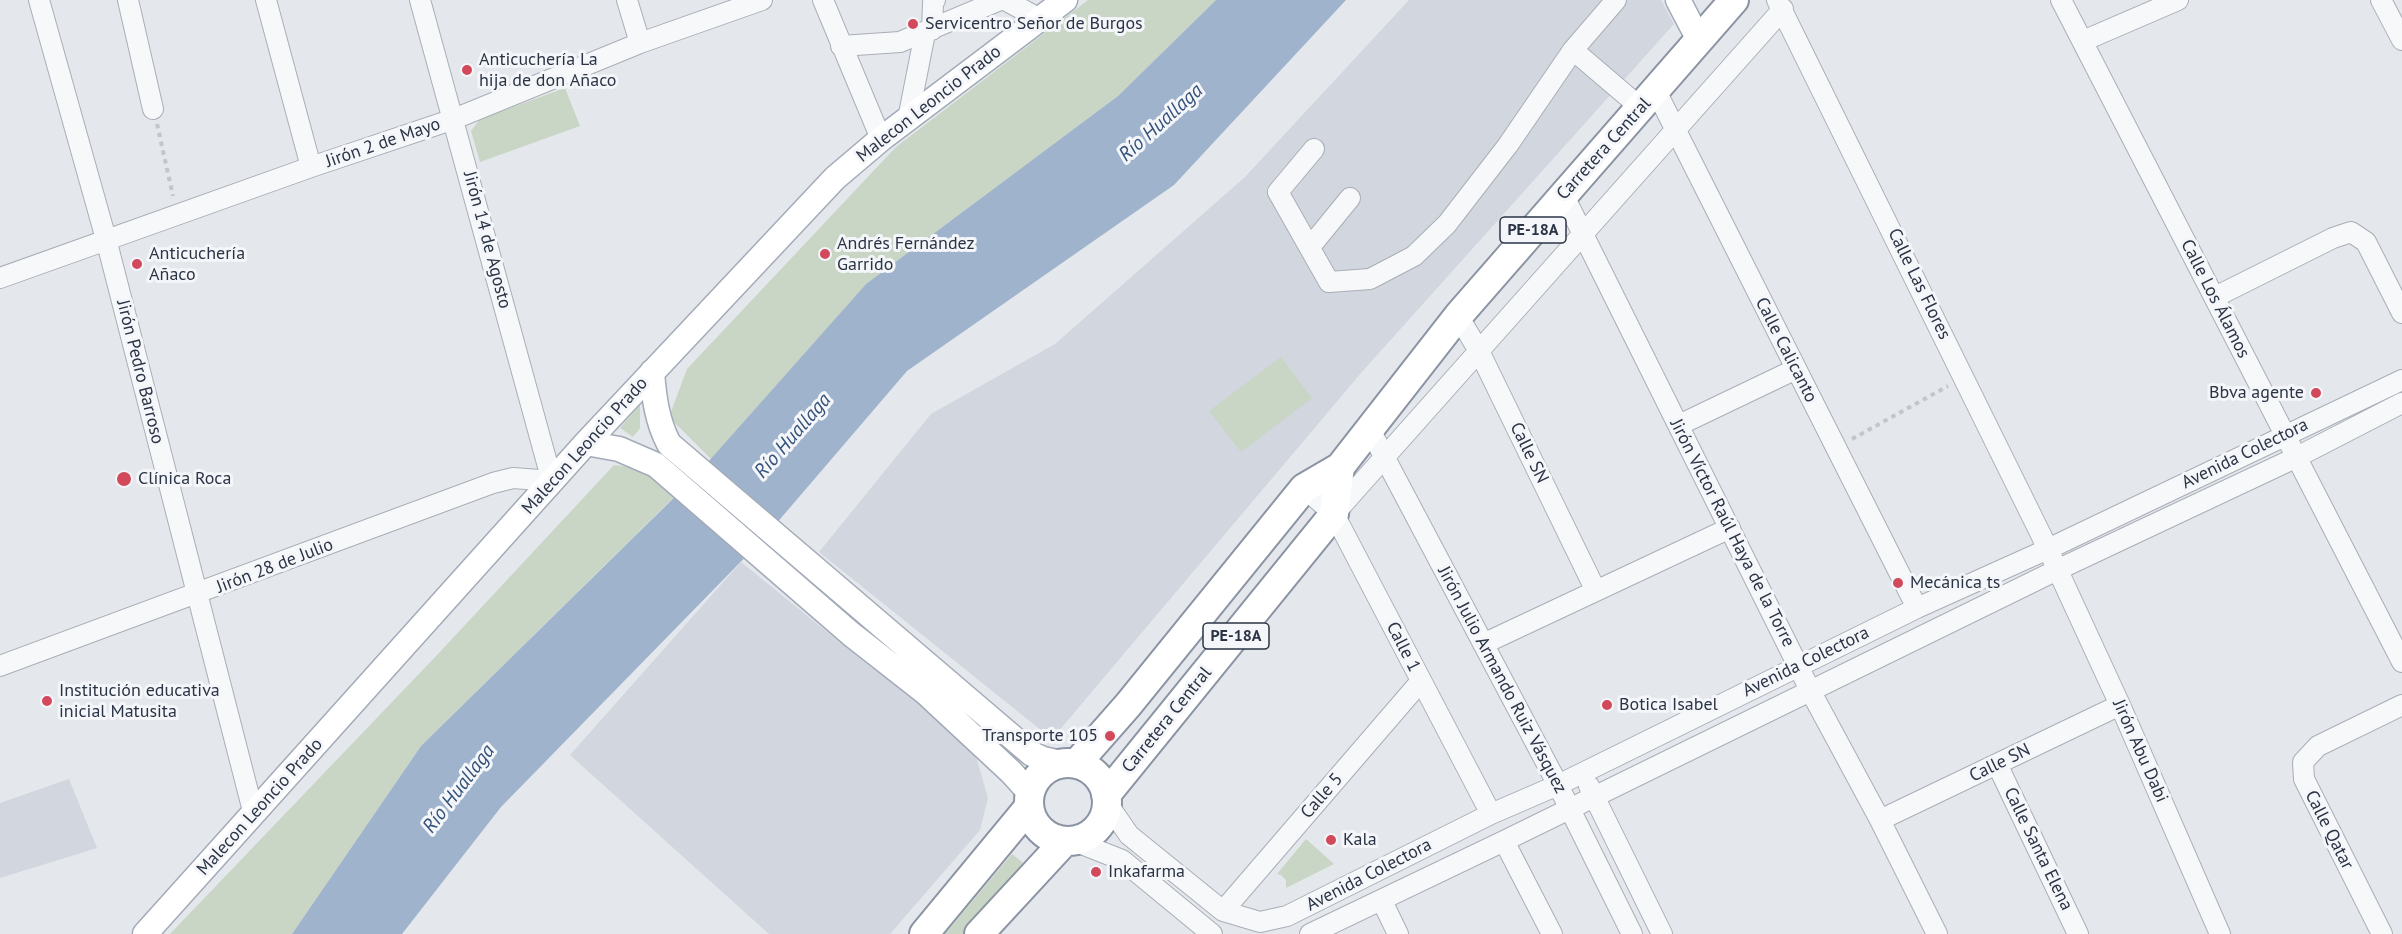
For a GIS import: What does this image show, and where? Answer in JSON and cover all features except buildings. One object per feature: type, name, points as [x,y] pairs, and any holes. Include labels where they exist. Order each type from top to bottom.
[{"type":"highway","name":"Carretera Central","points":[[1069,763],[1128,705],[1304,488],[1340,467],[1458,316],[1734,0]]},
{"type":"highway","points":[[1334,514],[1340,467]]},
{"type":"highway","name":"Carretera Central","points":[[1107,799],[1334,514]]},
{"type":"highway","points":[[924,934],[1029,800],[1036,778],[1047,768],[1069,763],[1090,770],[1101,781],[1107,799],[1104,817],[1097,828],[1087,836],[1069,841],[1052,838],[1041,831],[1033,820],[1029,800]]},
{"type":"highway","points":[[979,934],[1069,841]]},
{"type":"main road","name":"Malecon Leoncio Prado","points":[[145,934],[586,443],[835,178],[881,139],[1065,0]]},
{"type":"main road","points":[[1678,0],[1699,40]]},
{"type":"main road","points":[[652,372],[656,413],[660,428],[669,444],[1032,754],[1043,759],[1069,763]]},
{"type":"main road","points":[[586,443],[619,450],[656,465],[850,634],[925,693],[1011,772],[1029,800]]},
{"type":"street","name":"Jirón Pedro Barroso","points":[[39,0],[106,239],[254,815]]},
{"type":"street","points":[[128,0],[153,109]]},
{"type":"street","points":[[266,0],[311,167]]},
{"type":"street","name":"Jirón 14 de Agosto","points":[[420,0],[552,481]]},
{"type":"street","points":[[627,0],[640,43]]},
{"type":"street","name":"Jirón 2 de Mayo","points":[[0,278],[311,167],[454,119],[640,43],[762,0]]},
{"type":"street","points":[[823,0],[881,139]]},
{"type":"street","points":[[908,119],[935,0]]},
{"type":"street","points":[[841,46],[900,42],[1000,0]]},
{"type":"street","points":[[1005,0],[1041,19]]},
{"type":"street","points":[[1314,149],[1278,192],[1329,282],[1370,279],[1414,256],[1453,215],[1508,145],[1573,51],[1616,0]]},
{"type":"street","name":"Calle Los Álamos","points":[[2061,0],[2402,662]]},
{"type":"street","points":[[2083,41],[2178,0]]},
{"type":"street","points":[[2382,0],[2402,40]]},
{"type":"street","points":[[1334,514],[1676,130],[1780,5]]},
{"type":"street","name":"Calle Las Flores","points":[[1780,5],[1965,376],[2057,570]]},
{"type":"street","points":[[1573,51],[1648,100]]},
{"type":"street","name":"Calle Calicanto","points":[[1648,100],[1676,130],[1917,608]]},
{"type":"street","name":"Jirón Víctor Raúl Haya de la Torre","points":[[1563,194],[1811,692],[1880,820],[1937,934]]},
{"type":"street","points":[[1310,248],[1350,198]]},
{"type":"street","points":[[2215,297],[2333,238],[2351,232],[2366,242],[2402,313]]},
{"type":"street","name":"Calle SN","points":[[1458,316],[1479,351],[1596,591]]},
{"type":"street","points":[[1678,425],[1796,369]]},
{"type":"street","name":"Avenida Colectora","points":[[1107,799],[1129,835],[1223,911],[1260,922],[1287,916],[1491,814],[1557,785],[1917,608],[2048,549],[2402,380]]},
{"type":"street","name":"Avenida Colectora","points":[[1310,934],[1504,842],[2057,570],[2295,458],[2402,403]]},
{"type":"street","name":"Jirón Julio Armando Ruiz Vásquez","points":[[1370,428],[1557,785],[1632,934]]},
{"type":"street","name":"Jirón 28 de Julio","points":[[0,666],[493,483],[513,478],[552,481]]},
{"type":"street","name":"Calle 1","points":[[1304,488],[1334,514],[1491,814]]},
{"type":"street","points":[[1483,644],[1730,528]]},
{"type":"street","name":"Jirón Abu Dabi","points":[[2057,570],[2120,705],[2220,934]]},
{"type":"street","name":"Calle 5","points":[[1223,911],[1421,681]]},
{"type":"street","name":"Calle SN","points":[[1880,820],[2120,705]]},
{"type":"street","name":"Calle Qatar","points":[[2382,934],[2304,779],[2303,762],[2318,746],[2402,705]]},
{"type":"street","name":"Calle Santa Elena","points":[[1997,764],[2078,934]]},
{"type":"street","name":"Jirón Julio Armando Ruiz Vásquez","points":[[1583,772],[1662,934]]},
{"type":"street","points":[[1069,841],[1112,855],[1122,861],[1210,934]]},
{"type":"street","points":[[1504,842],[1552,934]]},
{"type":"street","points":[[1382,901],[1398,934]]},
{"type":"path","points":[[153,109],[178,214]]},
{"type":"path","points":[[1835,448],[1965,376]]},
{"type":"shaded area","points":[[1409,0],[1661,0],[1674,24],[1361,373],[1052,739],[819,552],[931,414],[1055,344],[1245,177]]},
{"type":"shaded area","points":[[741,562],[864,662],[943,721],[975,753],[988,798],[980,830],[890,934],[769,934],[570,755]]},
{"type":"shaded area","points":[[69,779],[97,848],[0,878],[0,803]]},
{"type":"green space","points":[[1088,0],[1216,0],[1118,96],[866,284],[711,459],[669,417],[687,369],[896,147]]},
{"type":"green space","points":[[565,88],[580,126],[480,162],[471,131],[480,119]]},
{"type":"green space","points":[[1281,357],[1312,398],[1241,452],[1209,411]]},
{"type":"green space","points":[[640,405],[640,428],[633,437],[620,428]]},
{"type":"green space","points":[[614,465],[645,469],[677,494],[421,746],[292,934],[170,934],[438,654]]},
{"type":"green space","points":[[1306,839],[1334,864],[1286,888],[1286,880],[1277,874]]},
{"type":"green space","points":[[1012,854],[1022,862],[1023,866],[966,934],[945,934]]},
{"type":"water","name":"Río Huallaga","points":[[1216,0],[1346,0],[1174,185],[907,371],[763,539],[501,807],[402,934],[292,934],[421,746],[692,480],[866,284],[1118,96]]},
{"type":"place","name":"Servicentro Señor de Burgos","points":[[913,24]]},
{"type":"place","name":"Anticuchería La hija de don Añaco","points":[[467,70]]},
{"type":"place","name":"Andrés Fernández Garrido","points":[[825,254]]},
{"type":"place","name":"Anticuchería Añaco","points":[[137,264]]},
{"type":"place","name":"Bbva agente","points":[[2316,393]]},
{"type":"place","name":"Clínica Roca","points":[[124,479]]},
{"type":"place","name":"Mecánica ts","points":[[1898,583]]},
{"type":"place","name":"Institución educativa inicial Matusita","points":[[47,701]]},
{"type":"place","name":"Botica Isabel","points":[[1607,705]]},
{"type":"place","name":"Transporte 105","points":[[1110,736]]},
{"type":"place","name":"Kala","points":[[1331,840]]},
{"type":"place","name":"Inkafarma","points":[[1096,872]]}]
